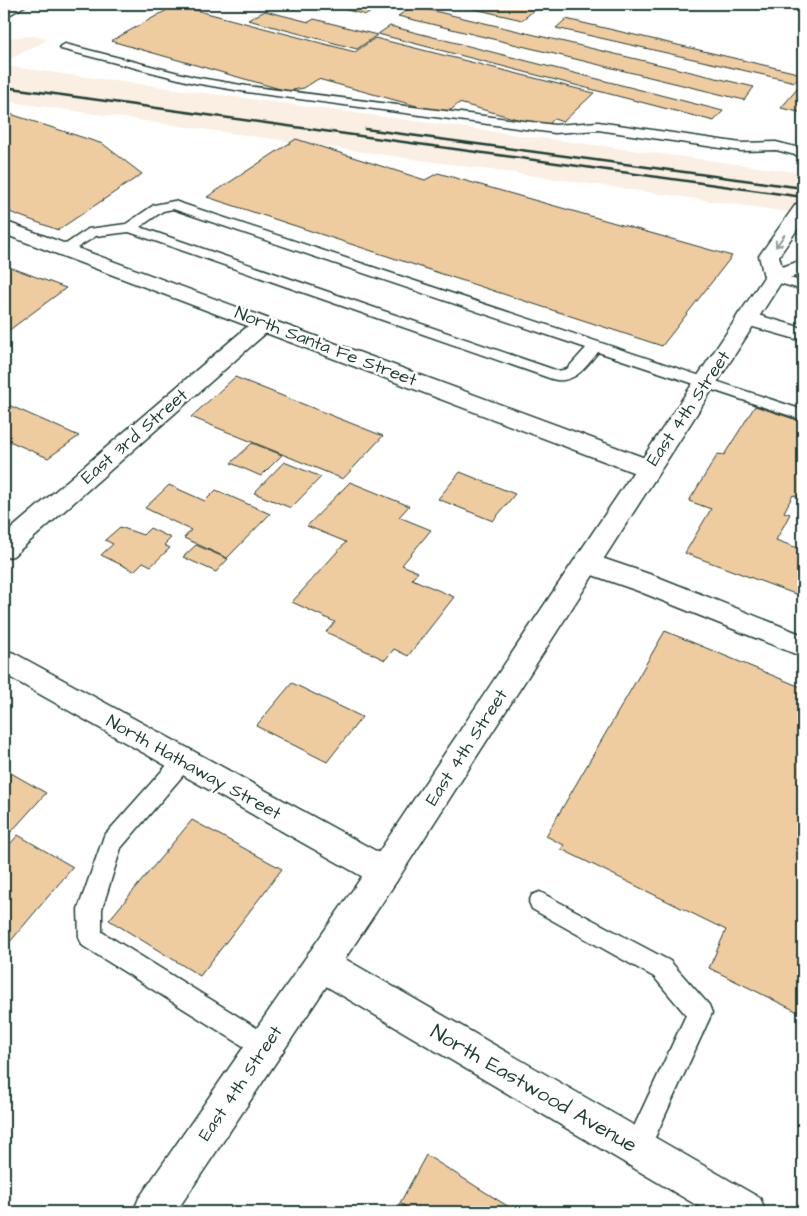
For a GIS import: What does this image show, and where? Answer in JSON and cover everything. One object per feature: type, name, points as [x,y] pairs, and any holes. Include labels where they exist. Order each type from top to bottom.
[{"type":"street","points":[[4,14],[21,4]]},
{"type":"street","points":[[803,208],[769,256],[774,277],[803,266]]},
{"type":"street","name":"North Santa Fe Street","points":[[4,227],[647,468]]},
{"type":"street","name":"East 4th Street","points":[[153,1212],[384,872],[587,563],[647,468],[774,277]]},
{"type":"street","points":[[747,318],[803,335]]},
{"type":"street","name":"East 3rd Street","points":[[4,549],[264,323]]},
{"type":"street","points":[[587,563],[648,584],[803,646]]},
{"type":"street","name":"North Hathaway Street","points":[[4,661],[384,872]]},
{"type":"street","name":"North Eastwood Avenue","points":[[321,964],[746,1212]]},
{"type":"lane","points":[[291,4],[299,4]]},
{"type":"lane","points":[[65,47],[194,80],[247,89],[555,129],[598,126],[741,147],[776,146],[803,153]]},
{"type":"lane","points":[[130,228],[159,208],[174,205],[803,415]]},
{"type":"lane","points":[[64,250],[93,232],[130,228],[556,376],[572,373],[595,346]]},
{"type":"lane","points":[[774,277],[803,286]]},
{"type":"lane","points":[[184,761],[112,843],[90,909],[92,938],[264,1047]]},
{"type":"lane","points":[[540,902],[662,969],[700,1013],[637,1148]]},
{"type":"shaded area","points":[[34,36],[47,40],[4,62],[4,38]]},
{"type":"shaded area","points":[[4,66],[803,173],[803,214],[4,101]]},
{"type":"building","points":[[341,4],[383,4],[366,15],[336,7]]},
{"type":"building","points":[[453,4],[518,4],[537,8],[522,20]]},
{"type":"building","points":[[176,5],[355,52],[375,38],[594,93],[563,122],[554,119],[546,127],[459,103],[451,110],[435,111],[318,79],[304,88],[287,91],[111,41]]},
{"type":"building","points":[[413,6],[754,87],[744,100],[398,16]]},
{"type":"building","points":[[265,11],[309,22],[314,19],[377,35],[357,49],[248,20]]},
{"type":"building","points":[[566,19],[802,74],[795,82],[556,28]]},
{"type":"building","points":[[390,26],[723,111],[714,121],[378,34]]},
{"type":"building","points":[[803,82],[803,113],[781,108]]},
{"type":"building","points":[[4,112],[103,144],[142,174],[58,230],[4,210]]},
{"type":"building","points":[[296,139],[425,180],[438,173],[732,256],[662,346],[207,197]]},
{"type":"building","points":[[4,265],[66,288],[4,334]]},
{"type":"building","points":[[235,377],[383,436],[343,479],[191,417]]},
{"type":"building","points":[[4,403],[79,436],[48,458],[7,440],[4,443]]},
{"type":"building","points":[[755,406],[803,422],[803,499],[793,495],[784,512],[790,514],[776,540],[803,550],[803,576],[795,594],[685,553],[711,509],[689,501],[718,454],[724,455]]},
{"type":"building","points":[[252,443],[282,455],[261,476],[231,463]]},
{"type":"building","points":[[284,462],[321,477],[291,508],[254,493]]},
{"type":"building","points":[[460,472],[515,494],[493,521],[438,499]]},
{"type":"building","points":[[350,482],[409,506],[399,517],[431,530],[402,565],[418,572],[412,579],[454,597],[408,656],[394,649],[385,660],[326,632],[335,622],[292,602],[346,542],[307,526]]},
{"type":"building","points":[[169,485],[205,501],[216,490],[270,514],[227,558],[184,538],[191,530],[145,508]]},
{"type":"building","points":[[120,527],[143,535],[150,528],[171,538],[164,545],[170,548],[151,566],[143,562],[134,571],[101,555],[113,544],[105,540]]},
{"type":"building","points":[[196,545],[228,559],[216,572],[183,557]]},
{"type":"building","points":[[665,631],[803,688],[802,1014],[709,968],[726,930],[561,849],[564,845],[546,836]]},
{"type":"building","points":[[292,683],[362,717],[327,762],[256,726]]},
{"type":"building","points":[[4,769],[46,793],[11,832],[4,828]]},
{"type":"building","points":[[192,820],[282,869],[200,976],[109,920]]},
{"type":"building","points":[[18,835],[73,867],[4,949],[4,851]]},
{"type":"building","points":[[426,1155],[517,1212],[414,1212],[400,1203]]},
{"type":"building","points":[[400,1203],[414,1212],[394,1212]]},
{"type":"railway","points":[[4,87],[803,197]]},
{"type":"railway","points":[[365,129],[803,188]]}]
